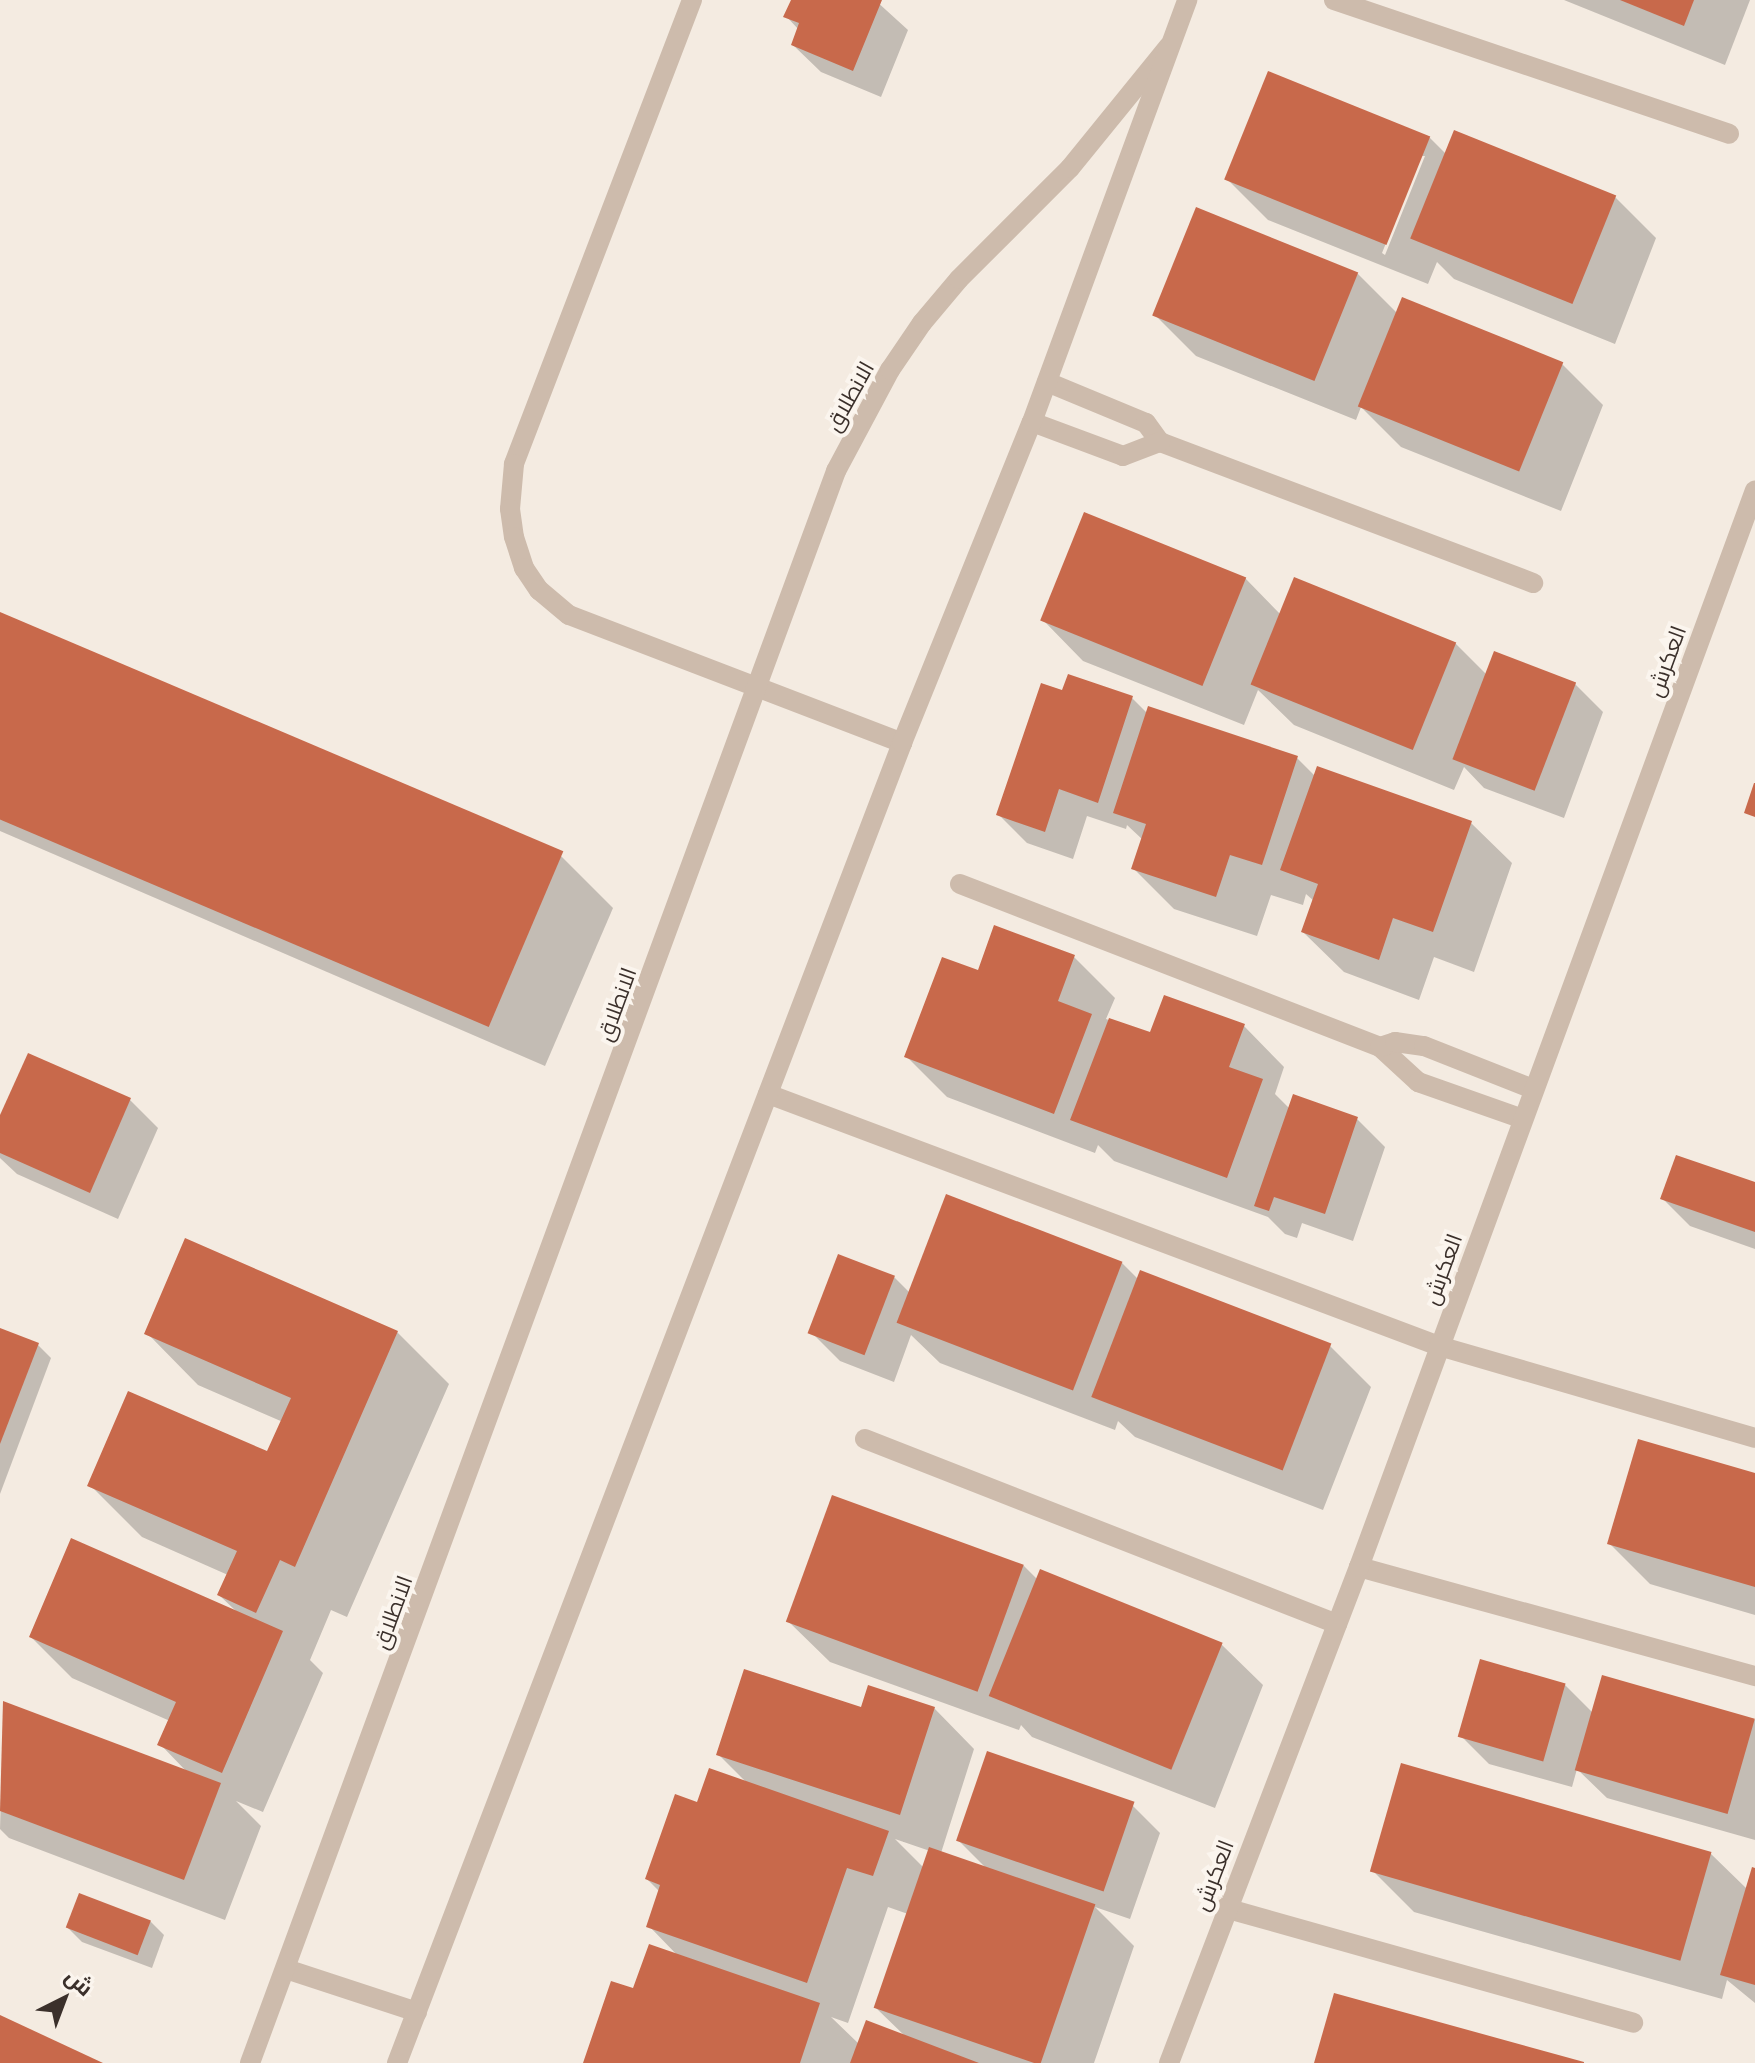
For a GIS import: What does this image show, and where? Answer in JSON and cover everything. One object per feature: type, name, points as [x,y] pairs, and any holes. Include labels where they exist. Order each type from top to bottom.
[{"type":"street","points":[[692,0],[514,464],[510,509],[524,568],[539,590],[569,615],[757,691],[902,743]]},
{"type":"street","name":"الانطلاق","points":[[397,2063],[902,743],[1032,422],[1187,0]]},
{"type":"street","points":[[1334,0],[1729,134]]},
{"type":"street","name":"الانطلاق","points":[[250,2063],[836,471],[890,370],[959,279],[1070,168],[1169,46]]},
{"type":"street","points":[[1047,382],[1146,423],[1160,442],[1533,583]]},
{"type":"street","points":[[1032,422],[1123,456],[1160,442]]},
{"type":"street","name":"العكرش","points":[[1169,2063],[1225,1908],[1359,1567],[1755,490]]},
{"type":"street","points":[[960,884],[1380,1047],[1418,1082],[1523,1119]]},
{"type":"street","points":[[1380,1047],[1395,1042],[1424,1046],[1533,1089]]},
{"type":"street","points":[[768,1094],[1439,1346],[1755,1438]]},
{"type":"street","points":[[865,1439],[1337,1624]]},
{"type":"street","points":[[1359,1567],[1755,1676]]},
{"type":"street","points":[[1225,1908],[1633,2023]]},
{"type":"street","points":[[286,1969],[417,2012]]},
{"type":"building","points":[[791,0],[882,0],[853,71],[791,45],[799,23],[783,17]]},
{"type":"building","points":[[1620,0],[1694,0],[1684,26]]},
{"type":"building","points":[[1268,71],[1430,137],[1386,245],[1224,179]]},
{"type":"building","points":[[1454,130],[1616,196],[1572,304],[1410,238]]},
{"type":"building","points":[[1196,207],[1358,273],[1314,381],[1152,315]]},
{"type":"building","points":[[1402,297],[1563,362],[1519,472],[1358,406]]},
{"type":"building","points":[[1084,512],[1246,578],[1202,686],[1040,620]]},
{"type":"building","points":[[1294,577],[1456,643],[1413,750],[1251,685]]},
{"type":"building","points":[[0,612],[563,851],[489,1027],[0,819]]},
{"type":"building","points":[[1494,651],[1576,683],[1535,791],[1452,759]]},
{"type":"building","points":[[1068,674],[1133,696],[1098,803],[1059,789],[1045,832],[996,815],[1041,683],[1062,690]]},
{"type":"building","points":[[1148,706],[1298,756],[1262,865],[1230,855],[1216,897],[1131,869],[1146,824],[1113,813]]},
{"type":"building","points":[[1317,766],[1472,821],[1433,932],[1393,918],[1379,960],[1301,932],[1318,884],[1280,870]]},
{"type":"building","points":[[1755,783],[1755,817],[1744,813]]},
{"type":"building","points":[[994,925],[1075,955],[1058,1001],[1092,1014],[1054,1114],[904,1057],[942,957],[978,970]]},
{"type":"building","points":[[1164,995],[1245,1024],[1229,1067],[1263,1079],[1227,1178],[1070,1120],[1109,1018],[1150,1032]]},
{"type":"building","points":[[28,1053],[131,1098],[90,1193],[0,1153],[0,1115]]},
{"type":"building","points":[[1293,1094],[1358,1117],[1325,1214],[1274,1197],[1269,1211],[1254,1206]]},
{"type":"building","points":[[1676,1155],[1755,1182],[1755,1232],[1660,1199]]},
{"type":"building","points":[[946,1194],[1122,1262],[1073,1391],[897,1323]]},
{"type":"building","points":[[185,1238],[398,1331],[295,1567],[280,1560],[256,1613],[217,1595],[237,1551],[87,1486],[128,1391],[267,1451],[291,1398],[144,1334]]},
{"type":"building","points":[[838,1254],[895,1276],[864,1355],[808,1333]]},
{"type":"building","points":[[1140,1270],[1331,1343],[1283,1470],[1091,1397]]},
{"type":"building","points":[[0,1328],[39,1343],[0,1444]]},
{"type":"building","points":[[1638,1439],[1755,1473],[1755,1587],[1607,1544]]},
{"type":"building","points":[[832,1495],[1024,1565],[978,1692],[786,1622]]},
{"type":"building","points":[[71,1538],[283,1631],[222,1773],[157,1745],[176,1702],[29,1637]]},
{"type":"building","points":[[1040,1569],[1223,1643],[1171,1770],[989,1696]]},
{"type":"building","points":[[1480,1659],[1566,1684],[1543,1761],[1458,1737]]},
{"type":"building","points":[[744,1669],[861,1707],[868,1685],[935,1707],[900,1815],[716,1755]]},
{"type":"building","points":[[1602,1675],[1755,1719],[1728,1814],[1575,1770]]},
{"type":"building","points":[[3,1701],[221,1783],[184,1880],[0,1811]]},
{"type":"building","points":[[987,1751],[1135,1802],[1104,1892],[956,1841]]},
{"type":"building","points":[[1401,1763],[1711,1852],[1680,1961],[1370,1872]]},
{"type":"building","points":[[709,1768],[889,1831],[873,1876],[847,1868],[807,1983],[646,1927],[660,1885],[645,1879],[675,1794],[697,1802]]},
{"type":"building","points":[[929,1847],[1095,1904],[1041,2063],[874,2008]]},
{"type":"building","points":[[1752,1867],[1755,1868],[1755,1985],[1720,1975]]},
{"type":"building","points":[[79,1893],[151,1921],[138,1955],[66,1928]]},
{"type":"building","points":[[649,1944],[820,2003],[800,2063],[583,2063],[611,1981],[633,1988]]},
{"type":"building","points":[[1334,1993],[1584,2062],[1584,2063],[1314,2063]]},
{"type":"building","points":[[0,2015],[103,2063],[0,2063]]},
{"type":"building","points":[[866,2020],[979,2063],[850,2063]]}]
